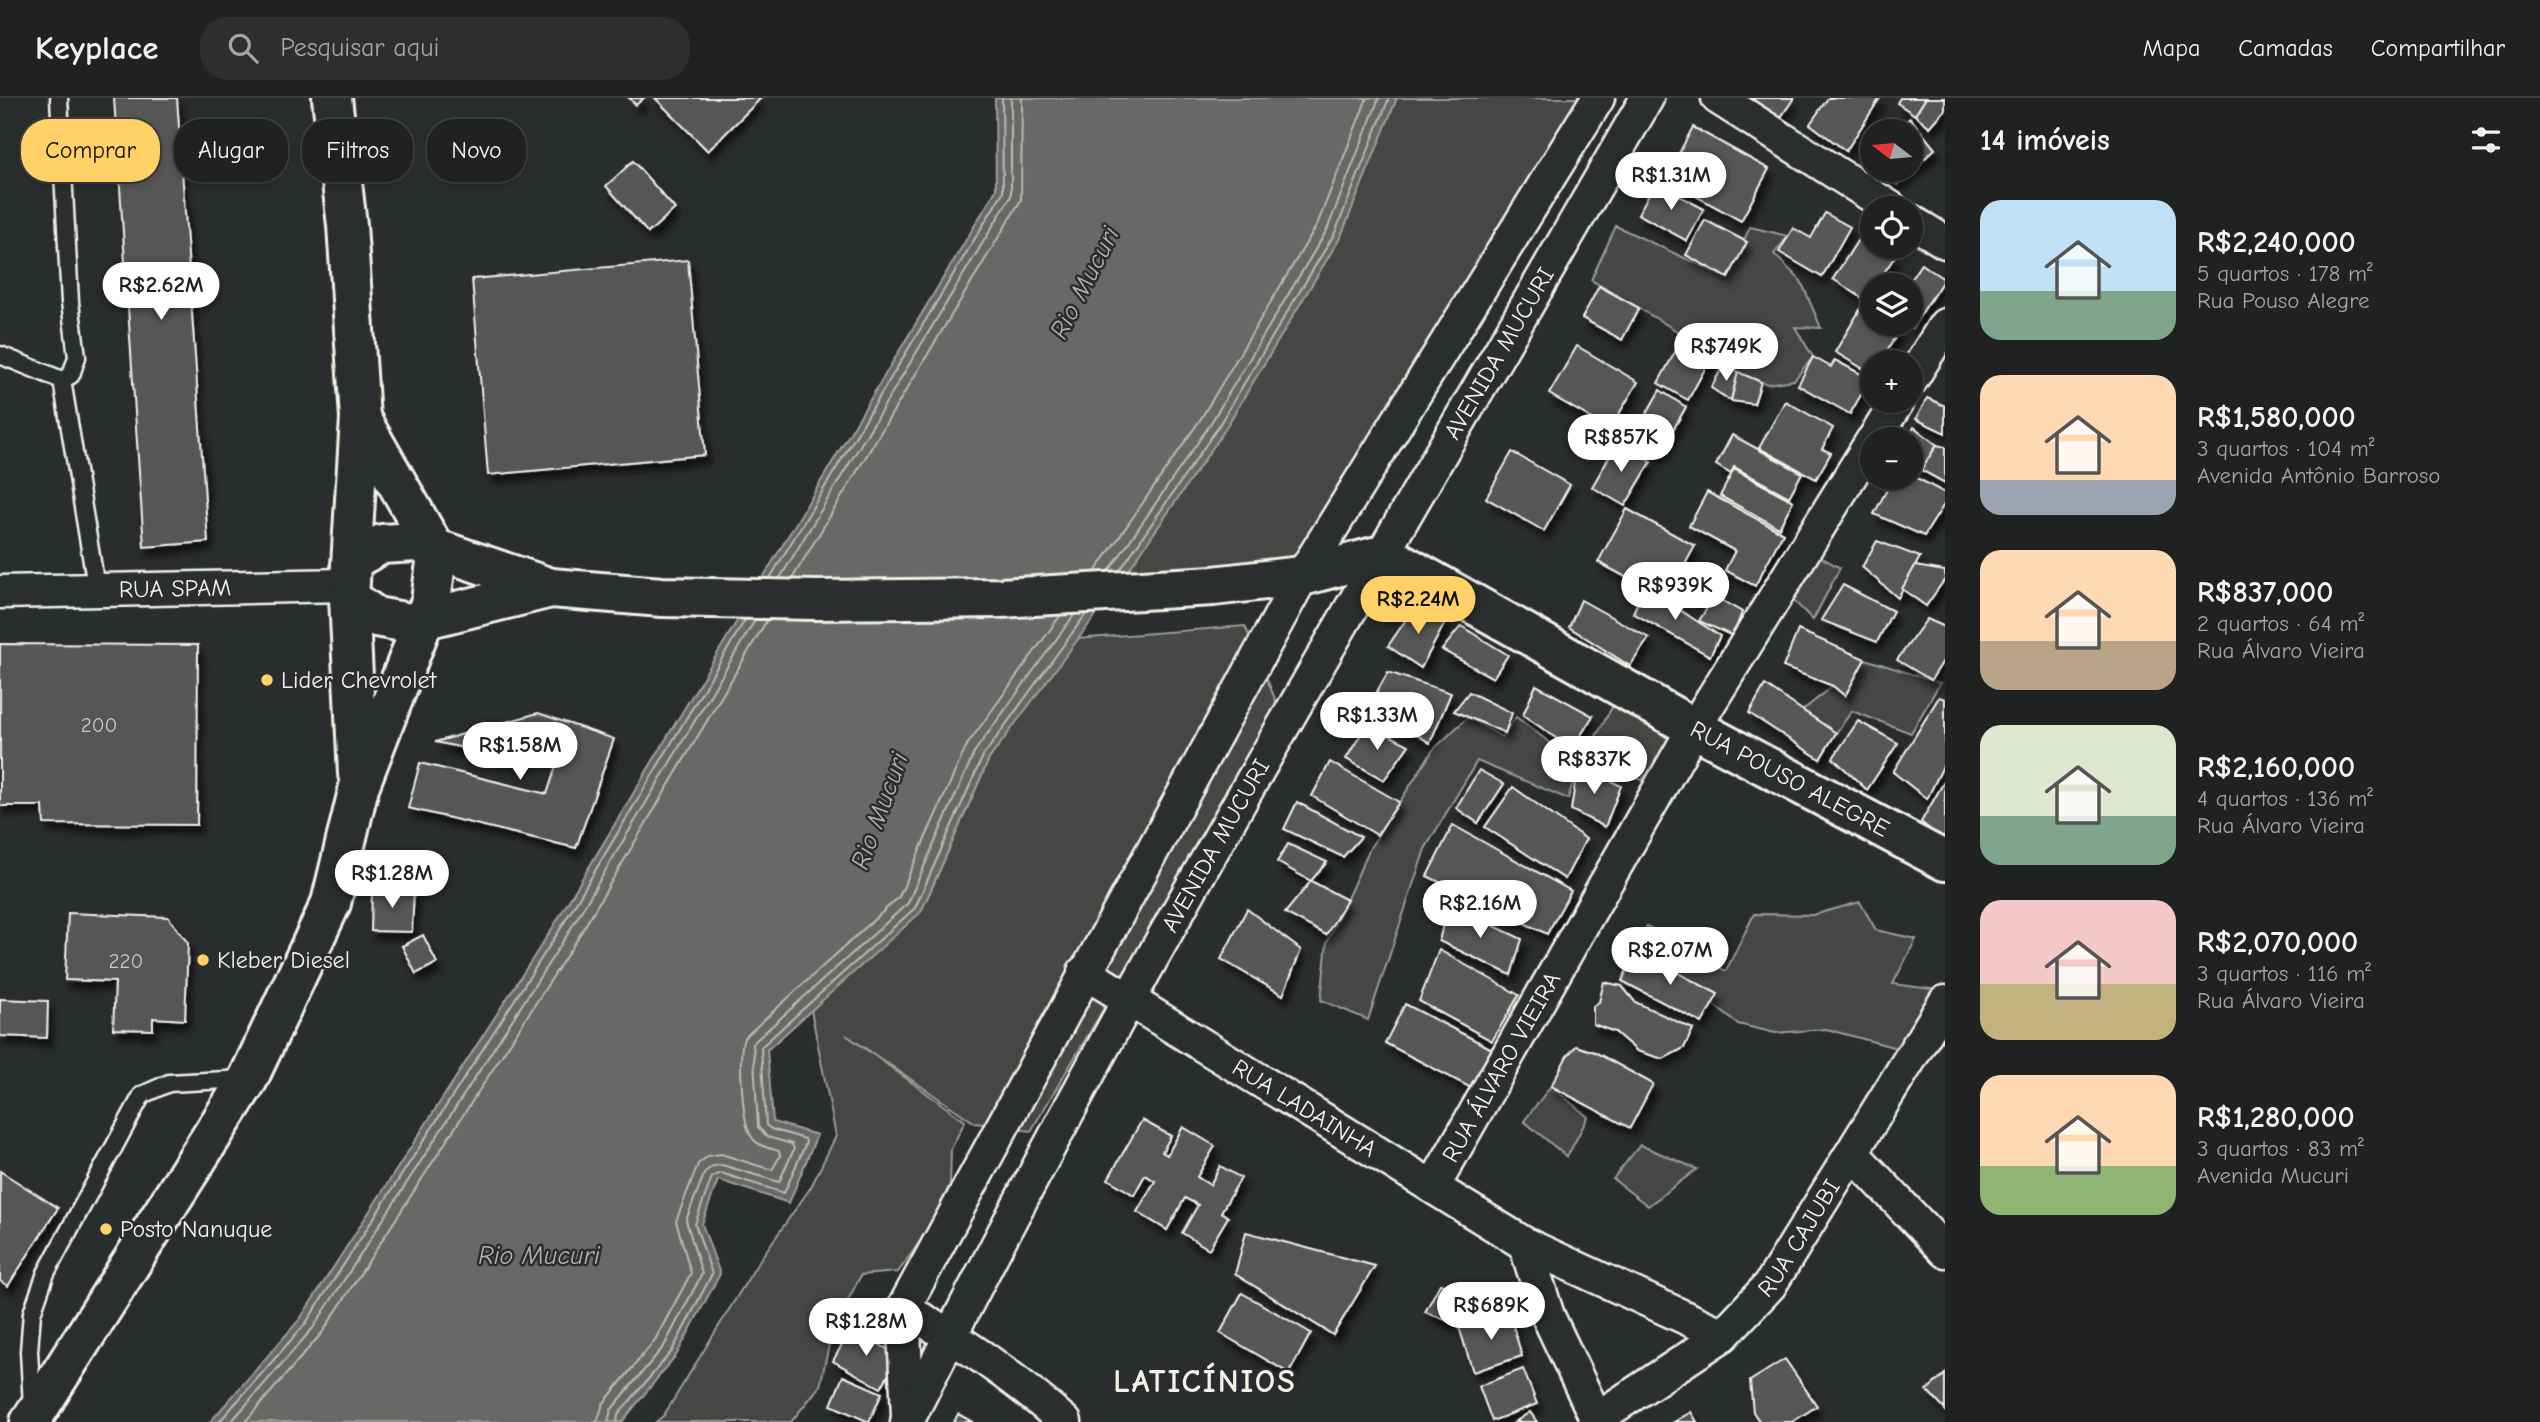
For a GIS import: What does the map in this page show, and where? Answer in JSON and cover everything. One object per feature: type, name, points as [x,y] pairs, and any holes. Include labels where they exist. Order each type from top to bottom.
[{"type":"main road","points":[[332,98],[348,225],[360,418],[350,581],[359,786]]},
{"type":"main road","points":[[31,1420],[248,1079],[331,903],[359,786],[426,621],[433,563],[360,418]]},
{"type":"main road","points":[[350,581],[382,544],[408,542],[433,563],[551,588],[662,597],[816,600],[1000,598],[1213,586],[1302,576],[1385,554]]},
{"type":"main road","name":"RUA POUSO ALEGRE","points":[[1385,554],[1694,728],[1945,861]]},
{"type":"main road","points":[[350,581],[376,617],[393,622],[426,621],[551,588]]},
{"type":"street","name":"AVENIDA MUCURI","points":[[908,1421],[903,1309],[1084,972],[1302,576],[1598,98]]},
{"type":"street","name":"AVENIDA MUCURI","points":[[908,1421],[950,1334],[1130,997],[1647,98]]},
{"type":"street","points":[[1718,98],[1872,196]]},
{"type":"street","points":[[1923,228],[1945,242]]},
{"type":"street","points":[[1923,361],[1945,325]]},
{"type":"street","name":"RUA ÁLVARO VIEIRA","points":[[1433,1187],[1694,728],[1860,461]]},
{"type":"street","name":"RUA SPAM","points":[[0,592],[97,592],[350,581]]},
{"type":"street","name":"RUA LADAINHA","points":[[1084,972],[1130,997],[1525,1244],[1723,1335]]},
{"type":"street","name":"RUA CAJUBI","points":[[1597,1421],[1723,1335],[1770,1285],[1945,1002]]},
{"type":"street","points":[[1853,1154],[1945,1251]]},
{"type":"street","points":[[1525,1244],[1548,1316],[1597,1421]]},
{"type":"street","points":[[903,1309],[950,1334],[1034,1395],[1065,1422]]},
{"type":"lane","points":[[60,98],[70,302],[77,357],[71,375],[62,380]]},
{"type":"lane","points":[[0,355],[62,380]]},
{"type":"lane","points":[[62,380],[97,592]]},
{"type":"lane","points":[[31,1420],[29,1352],[32,1313],[46,1273],[142,1096],[169,1083],[248,1079]]},
{"type":"shaded area","points":[[1397,98],[1591,98],[1299,571],[1119,584]]},
{"type":"shaded area","points":[[1616,226],[1727,278],[1750,227],[1788,236],[1774,254],[1801,281],[1821,328],[1795,327],[1813,357],[1794,380],[1767,384],[1709,361],[1687,330],[1679,332],[1591,280]]},
{"type":"shaded area","points":[[1817,555],[1840,568],[1813,620],[1789,596]]},
{"type":"shaded area","points":[[1245,626],[1280,711],[1031,1131],[975,1123],[846,1035],[965,1121],[951,1149],[950,1184],[934,1222],[898,1272],[861,1275],[832,1331],[820,1386],[791,1422],[656,1422],[664,1415],[759,1261],[811,1187],[836,1136],[811,1010],[927,899],[989,759],[1076,639]]},
{"type":"shaded area","points":[[1865,659],[1940,683],[1911,733],[1852,711],[1836,733],[1803,710],[1833,686],[1845,696]]},
{"type":"shaded area","points":[[1615,702],[1673,742],[1642,780],[1585,756]]},
{"type":"shaded area","points":[[1468,717],[1502,737],[1516,717],[1578,764],[1568,799],[1477,761],[1425,849],[1368,1020],[1321,1000],[1327,942],[1370,848],[1433,750]]},
{"type":"shaded area","points":[[1860,902],[1876,930],[1916,939],[1893,984],[1939,990],[1908,1051],[1826,1029],[1775,1033],[1738,1024],[1636,945],[1647,926],[1726,971],[1754,914],[1813,915]]},
{"type":"shaded area","points":[[1551,1086],[1588,1117],[1567,1157],[1524,1121]]},
{"type":"shaded area","points":[[1640,1145],[1697,1169],[1648,1206],[1613,1179]]},
{"type":"water","name":"Rio Mucuri","points":[[995,98],[1397,98],[1341,236],[1222,434],[1119,584],[989,759],[921,912],[767,1050],[773,1122],[817,1135],[789,1203],[718,1180],[702,1224],[720,1274],[677,1354],[622,1422],[210,1422],[300,1319],[553,927],[996,190]]},
{"type":"building","points":[[114,98],[177,98],[178,119],[174,119],[174,182],[183,182],[208,542],[144,547],[120,182],[160,182],[160,119],[115,119]]},
{"type":"building","points":[[629,98],[644,98],[636,105]]},
{"type":"building","points":[[655,98],[761,98],[708,151]]},
{"type":"building","points":[[1743,98],[1794,98],[1777,123]]},
{"type":"building","points":[[1828,98],[1880,98],[1867,119],[1860,119],[1860,129],[1846,151],[1810,124]]},
{"type":"building","points":[[1900,98],[1926,98],[1915,115],[1897,103]]},
{"type":"building","points":[[1926,98],[1945,98],[1945,110],[1930,127],[1915,115]]},
{"type":"building","points":[[1693,127],[1769,169],[1741,221],[1665,179]]},
{"type":"building","points":[[1923,134],[1935,149],[1923,160]]},
{"type":"building","points":[[633,161],[675,209],[648,233],[606,186]]},
{"type":"building","points":[[1655,183],[1704,209],[1687,241],[1638,214]]},
{"type":"building","points":[[1825,213],[1850,227],[1822,277],[1779,252],[1793,228],[1811,238]]},
{"type":"building","points":[[1705,220],[1747,242],[1728,278],[1686,255]]},
{"type":"building","points":[[1860,237],[1860,259],[1893,259],[1884,273],[1860,273],[1860,296],[1833,279]]},
{"type":"building","points":[[688,260],[705,455],[488,475],[472,279]]},
{"type":"building","points":[[1921,264],[1944,279],[1923,311],[1923,273],[1915,273]]},
{"type":"building","points":[[1599,286],[1639,308],[1622,340],[1582,318]]},
{"type":"building","points":[[1860,310],[1860,336],[1896,336],[1887,350],[1860,350],[1860,367],[1835,352]]},
{"type":"building","points":[[1687,330],[1717,347],[1688,400],[1658,383]]},
{"type":"building","points":[[1577,346],[1638,382],[1610,429],[1549,394]]},
{"type":"building","points":[[1813,357],[1831,367],[1835,360],[1860,374],[1860,396],[1850,414],[1798,385]]},
{"type":"building","points":[[1723,366],[1738,372],[1731,401],[1711,388]]},
{"type":"building","points":[[1738,372],[1761,382],[1754,404],[1731,401]]},
{"type":"building","points":[[1660,390],[1686,407],[1658,456],[1633,437]]},
{"type":"building","points":[[1927,398],[1945,406],[1945,433],[1916,419],[1919,413],[1923,413]]},
{"type":"building","points":[[1785,401],[1833,428],[1822,449],[1831,453],[1816,479],[1759,448]]},
{"type":"building","points":[[1923,434],[1937,445],[1923,467]]},
{"type":"building","points":[[1732,435],[1802,473],[1789,497],[1734,467],[1731,474],[1716,465]]},
{"type":"building","points":[[1617,443],[1651,462],[1625,506],[1592,487]]},
{"type":"building","points":[[1937,445],[1945,447],[1945,483],[1923,471]]},
{"type":"building","points":[[1512,452],[1570,485],[1544,531],[1486,498]]},
{"type":"building","points":[[1734,469],[1793,501],[1779,528],[1720,496]]},
{"type":"building","points":[[1923,481],[1945,493],[1945,503],[1924,536],[1874,514],[1887,490],[1923,490]]},
{"type":"building","points":[[1707,492],[1783,533],[1755,586],[1725,570],[1735,551],[1689,526]]},
{"type":"building","points":[[1627,509],[1695,546],[1666,599],[1598,562]]},
{"type":"building","points":[[1877,541],[1920,557],[1898,598],[1862,567]]},
{"type":"building","points":[[1915,566],[1945,571],[1945,579],[1926,606],[1902,589]]},
{"type":"building","points":[[1843,585],[1893,611],[1877,642],[1821,620]]},
{"type":"building","points":[[1644,587],[1720,636],[1710,656],[1633,613]]},
{"type":"building","points":[[1714,596],[1742,612],[1733,636],[1699,621]]},
{"type":"building","points":[[1581,600],[1649,638],[1630,666],[1569,627]]},
{"type":"building","points":[[1416,605],[1446,621],[1421,668],[1388,646]]},
{"type":"building","points":[[1927,619],[1945,627],[1945,658],[1931,680],[1897,660]]},
{"type":"building","points":[[1461,626],[1508,655],[1493,678],[1442,650]]},
{"type":"building","points":[[1798,630],[1865,659],[1845,696],[1833,686],[1783,667]]},
{"type":"building","points":[[0,644],[198,645],[197,825],[44,824],[43,806],[0,806]]},
{"type":"building","points":[[1388,672],[1451,693],[1430,743],[1370,704]]},
{"type":"building","points":[[1536,685],[1593,716],[1572,749],[1523,715]]},
{"type":"building","points":[[1765,685],[1836,733],[1820,759],[1749,713]]},
{"type":"building","points":[[1469,692],[1512,713],[1505,733],[1454,711]]},
{"type":"building","points":[[1939,697],[1945,699],[1945,762],[1927,799],[1893,772]]},
{"type":"building","points":[[538,713],[614,739],[576,848],[408,808],[420,763],[547,794],[563,744],[534,735],[526,761],[435,742]]},
{"type":"building","points":[[1858,721],[1898,743],[1867,790],[1833,758]]},
{"type":"building","points":[[1367,724],[1409,745],[1384,780],[1346,759]]},
{"type":"building","points":[[1330,762],[1399,802],[1377,835],[1312,796]]},
{"type":"building","points":[[1578,764],[1621,786],[1605,827],[1571,810]]},
{"type":"building","points":[[1479,770],[1504,784],[1478,823],[1456,808]]},
{"type":"building","points":[[1945,782],[1945,842],[1921,822]]},
{"type":"building","points":[[1513,787],[1586,839],[1565,879],[1485,827]]},
{"type":"building","points":[[1297,802],[1361,837],[1343,857],[1284,829]]},
{"type":"building","points":[[1453,825],[1571,891],[1547,934],[1427,876]]},
{"type":"building","points":[[1288,844],[1327,862],[1311,881],[1277,862]]},
{"type":"building","points":[[1311,881],[1347,900],[1326,935],[1285,913]]},
{"type":"building","points":[[372,888],[414,889],[412,932],[371,931]]},
{"type":"building","points":[[1448,904],[1522,939],[1511,975],[1439,941]]},
{"type":"building","points":[[1247,909],[1301,950],[1283,995],[1221,959]]},
{"type":"building","points":[[68,913],[168,917],[188,943],[185,1020],[153,1018],[153,1030],[113,1029],[115,982],[65,980]]},
{"type":"building","points":[[423,935],[437,963],[416,974],[402,946]]},
{"type":"building","points":[[1439,950],[1519,995],[1492,1041],[1419,1001]]},
{"type":"building","points":[[1642,954],[1718,994],[1702,1023],[1622,981],[1632,958]]},
{"type":"building","points":[[1604,982],[1622,986],[1635,1002],[1693,1029],[1684,1048],[1663,1059],[1637,1051],[1615,1032],[1593,1024],[1593,1006],[1599,1002]]},
{"type":"building","points":[[0,999],[48,1001],[47,1038],[0,1036]]},
{"type":"building","points":[[1405,1004],[1494,1050],[1473,1089],[1385,1043]]},
{"type":"building","points":[[1576,1046],[1595,1052],[1653,1084],[1630,1128],[1551,1086],[1567,1056]]},
{"type":"building","points":[[1142,1120],[1171,1136],[1162,1152],[1167,1155],[1183,1127],[1215,1146],[1197,1177],[1210,1185],[1220,1166],[1241,1178],[1221,1212],[1228,1217],[1209,1249],[1182,1233],[1198,1205],[1185,1198],[1167,1230],[1137,1212],[1155,1181],[1145,1175],[1134,1195],[1108,1179]]},
{"type":"building","points":[[0,1171],[58,1208],[8,1286],[0,1281]]},
{"type":"building","points":[[1246,1232],[1375,1266],[1333,1335],[1235,1274]]},
{"type":"building","points":[[1440,1284],[1504,1302],[1451,1322],[1425,1312]]},
{"type":"building","points":[[1242,1293],[1311,1333],[1289,1373],[1220,1333]]},
{"type":"building","points":[[1509,1312],[1522,1356],[1473,1372],[1459,1327]]},
{"type":"building","points":[[851,1328],[899,1356],[881,1388],[833,1361]]},
{"type":"building","points":[[1785,1359],[1817,1406],[1792,1422],[1760,1422],[1753,1412],[1750,1381]]},
{"type":"building","points":[[1523,1369],[1537,1404],[1492,1421],[1479,1386]]},
{"type":"building","points":[[1945,1374],[1945,1410],[1927,1390]]},
{"type":"building","points":[[843,1376],[882,1393],[869,1422],[831,1405]]},
{"type":"building","points":[[1530,1412],[1537,1422],[1515,1422]]},
{"type":"building","points":[[1691,1412],[1697,1422],[1674,1422]]},
{"type":"building","points":[[958,1414],[973,1422],[954,1422]]},
{"type":"place","name":"Lider Chevrolet","points":[[267,680]]},
{"type":"place","name":"Kleber Diesel","points":[[203,960]]},
{"type":"place","name":"Posto Nanuque","points":[[106,1229]]},
{"type":"district","name":"LATICÍNIOS","points":[[1205,1381]]}]
